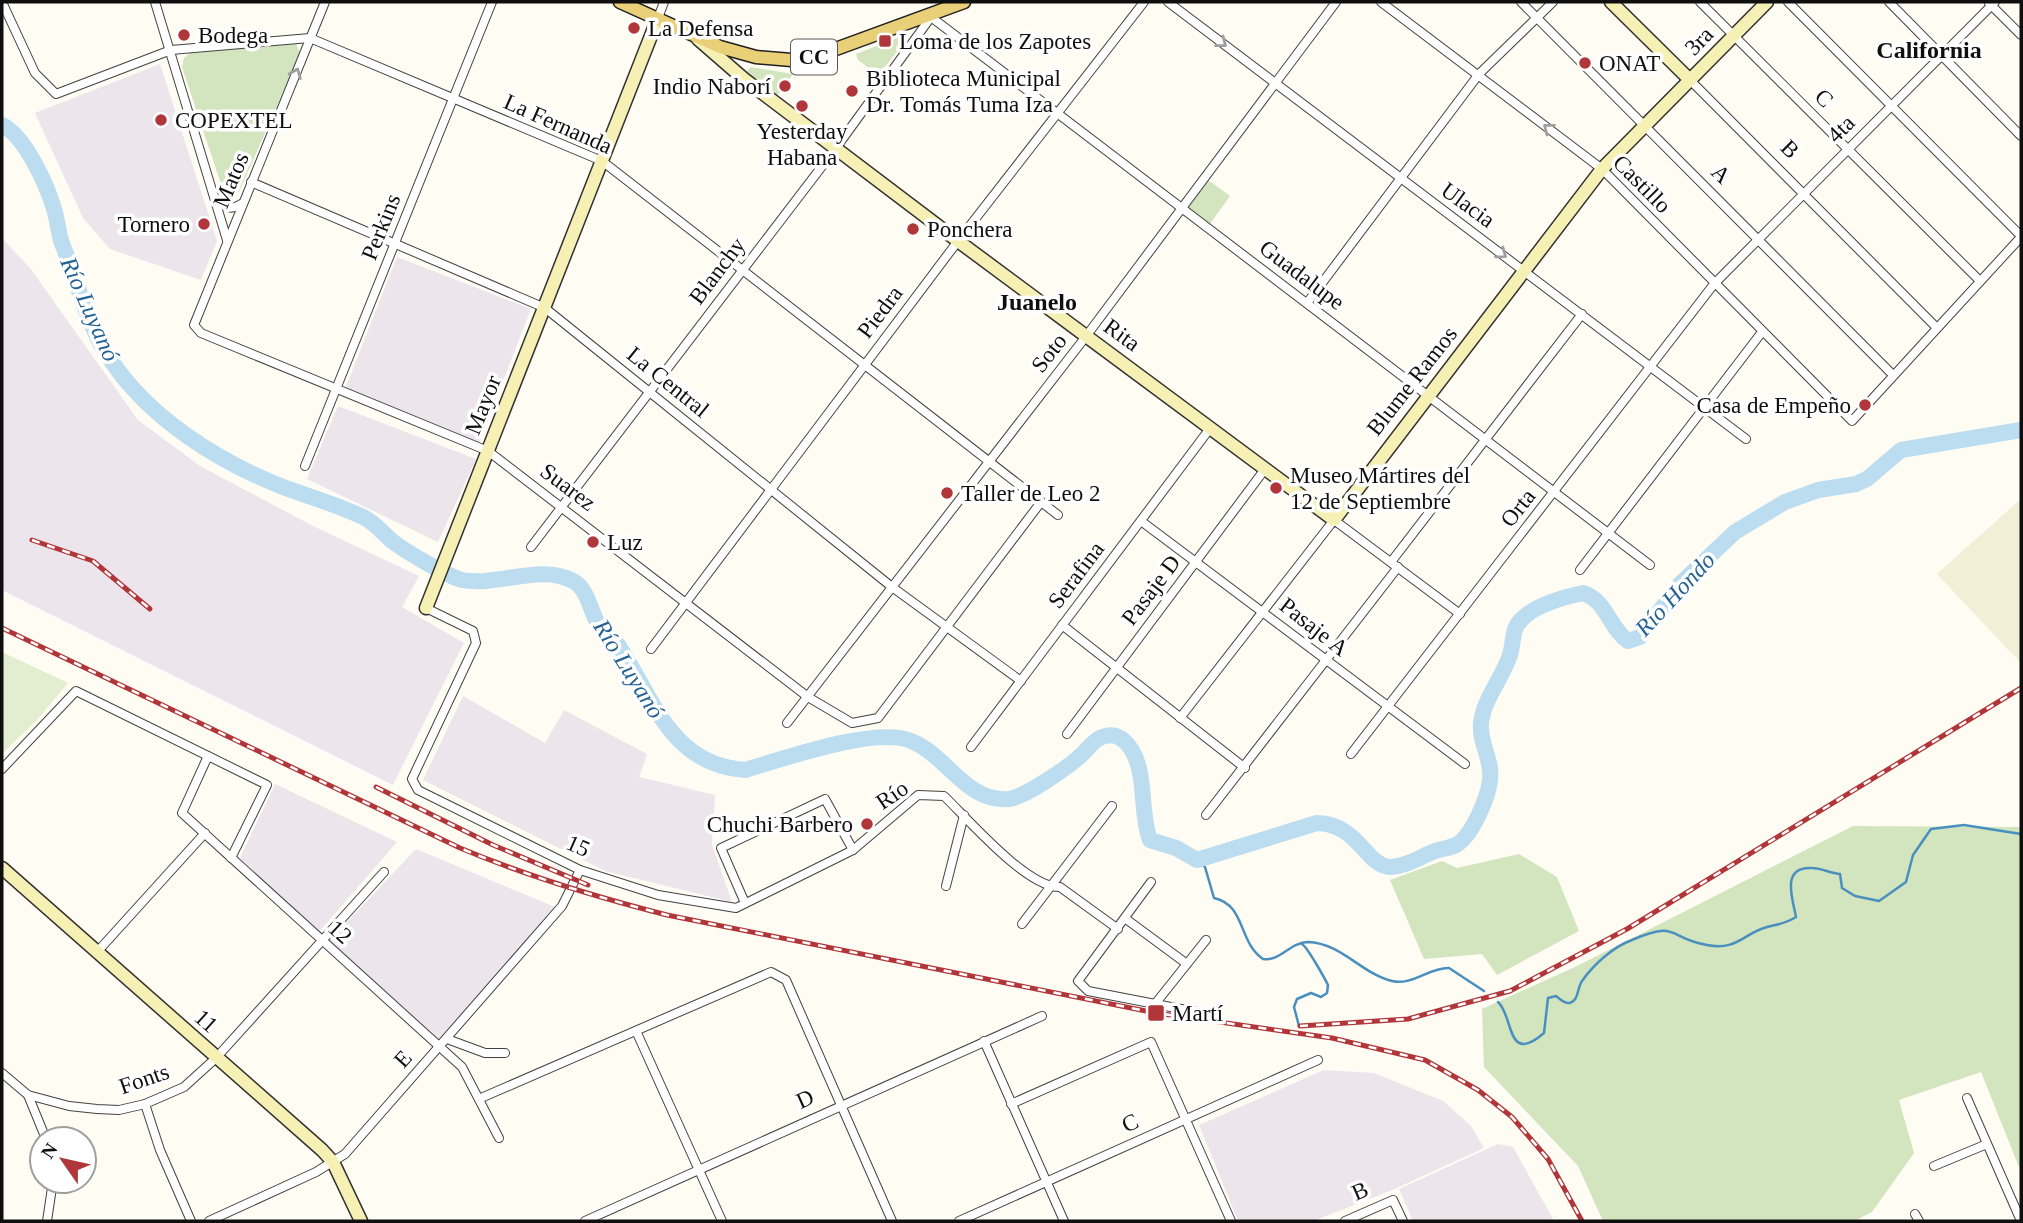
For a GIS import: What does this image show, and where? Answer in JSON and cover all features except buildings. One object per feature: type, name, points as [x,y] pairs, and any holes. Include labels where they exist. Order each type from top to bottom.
[{"type":"main road","name":"CC","points":[[620,2],[695,37],[756,57],[803,61],[964,2]]},
{"type":"street","name":"La Fernanda","points":[[2,2],[36,73],[56,94],[171,50],[310,38],[603,161],[1058,515]]},
{"type":"street","points":[[155,2],[227,240]]},
{"type":"street","name":"Matos","points":[[201,333],[194,325],[241,204],[326,2]]},
{"type":"street","name":"Perkins","points":[[305,466],[492,2]]},
{"type":"street","points":[[658,18],[664,2]]},
{"type":"street","name":"Piedra","points":[[650,649],[958,241],[1144,2]]},
{"type":"street","name":"Ulacia","points":[[1168,2],[1746,439]]},
{"type":"street","name":"Soto","points":[[787,723],[1087,335],[1336,2]]},
{"type":"street","name":"Castillo","points":[[1381,2],[1602,169],[1852,421],[1893,375]]},
{"type":"street","name":"A","points":[[1521,2],[1538,16],[1893,375]]},
{"type":"street","points":[[1307,303],[1479,74],[1553,2]]},
{"type":"street","name":"B","points":[[1611,2],[1805,193],[1936,327]]},
{"type":"street","name":"C","points":[[1700,2],[1980,281]]},
{"type":"street","name":"3ra","points":[[1602,169],[1767,2]]},
{"type":"street","points":[[1788,2],[2021,236],[1893,375]]},
{"type":"street","points":[[1889,2],[2021,136]]},
{"type":"street","points":[[1992,3],[2021,35]]},
{"type":"street","name":"4ta","points":[[1714,284],[1992,3]]},
{"type":"street","name":"Guadalupe","points":[[931,16],[1650,565]]},
{"type":"street","name":"Blanchy","points":[[531,547],[836,148],[931,16]]},
{"type":"street","name":"Mayor","points":[[412,779],[476,643],[473,631],[426,608],[658,18]]},
{"type":"street","name":"Rita","points":[[695,37],[958,241],[1460,614]]},
{"type":"street","name":"Blume Ramos","points":[[1180,718],[1602,169]]},
{"type":"street","name":"La Central","points":[[251,182],[545,308],[892,587],[1021,681]]},
{"type":"street","points":[[214,195],[221,205],[229,208],[241,204]]},
{"type":"street","name":"Orta","points":[[1351,754],[1714,284]]},
{"type":"street","points":[[1206,816],[1327,662],[1486,438],[1582,314]]},
{"type":"street","points":[[1580,570],[1762,332]]},
{"type":"street","name":"Suarez","points":[[201,333],[488,451],[808,697],[852,723],[878,719],[947,626]]},
{"type":"street","name":"Serafina","points":[[971,747],[1211,427]]},
{"type":"street","name":"Pasaje D","points":[[1067,734],[1265,469]]},
{"type":"street","points":[[947,626],[1041,502]]},
{"type":"street","name":"Pasaje A","points":[[1141,521],[1465,764]]},
{"type":"street","points":[[1062,625],[1245,768]]},
{"type":"street","points":[[2,769],[76,691],[267,785],[231,858]]},
{"type":"street","name":"12","points":[[208,756],[182,813],[462,1067],[481,1098],[499,1138]]},
{"type":"street","name":"15","points":[[412,779],[418,790],[580,870],[658,895],[736,908],[745,903]]},
{"type":"street","name":"Río","points":[[745,903],[853,850],[918,795],[944,796],[1009,860],[1050,887],[1060,887],[1118,929]]},
{"type":"street","points":[[745,903],[721,848],[825,799],[853,850]]},
{"type":"street","points":[[1022,924],[1112,806]]},
{"type":"street","points":[[946,886],[964,815]]},
{"type":"street","points":[[98,951],[205,833]]},
{"type":"street","name":"11","points":[[2,868],[333,1162],[361,1221]]},
{"type":"street","name":"E","points":[[209,1221],[333,1162],[440,1047],[562,906],[580,870]]},
{"type":"street","name":"Fonts","points":[[2,1073],[28,1095],[69,1106],[97,1109],[119,1110],[145,1104],[184,1087],[216,1058],[384,872]]},
{"type":"street","points":[[1151,882],[1078,981],[1087,991],[1207,1014]]},
{"type":"street","points":[[1126,919],[1187,964]]},
{"type":"street","points":[[1156,1004],[1206,940]]},
{"type":"street","points":[[481,1098],[637,1033],[771,972],[786,980],[892,1221]]},
{"type":"street","name":"D","points":[[585,1221],[1042,1016]]},
{"type":"street","points":[[637,1033],[722,1221]]},
{"type":"street","points":[[447,1039],[485,1053],[505,1053]]},
{"type":"street","points":[[984,1041],[1064,1221]]},
{"type":"street","points":[[1011,1104],[1151,1042],[1231,1221]]},
{"type":"street","name":"C","points":[[959,1221],[1318,1060]]},
{"type":"street","points":[[28,1095],[41,1125]]},
{"type":"street","points":[[1967,1098],[2021,1221]]},
{"type":"street","points":[[145,1104],[160,1150],[191,1221]]},
{"type":"street","points":[[1934,1166],[1987,1144]]},
{"type":"street","points":[[47,1221],[51,1195]]},
{"type":"street","name":"B","points":[[1345,1221],[1393,1199],[1403,1221]]},
{"type":"shaded area","points":[[160,64],[217,241],[201,280],[110,249],[83,218],[35,113]]},
{"type":"shaded area","points":[[2,238],[30,268],[138,420],[200,466],[313,526],[419,576],[402,607],[464,643],[393,785],[2,590]]},
{"type":"shaded area","points":[[397,257],[531,309],[479,443],[345,389]]},
{"type":"shaded area","points":[[338,406],[476,459],[438,542],[307,479]]},
{"type":"shaded area","points":[[2021,499],[2021,659],[2019,661],[1937,574]]},
{"type":"shaded area","points":[[463,696],[545,743],[564,710],[647,754],[639,777],[715,795],[712,845],[732,902],[605,871],[423,780]]},
{"type":"shaded area","points":[[275,784],[397,842],[318,933],[240,858]]},
{"type":"shaded area","points":[[416,849],[555,907],[438,1041],[329,941]]},
{"type":"shaded area","points":[[1324,1070],[1374,1073],[1443,1101],[1471,1126],[1484,1148],[1390,1191],[1313,1221],[1238,1221],[1199,1125]]},
{"type":"shaded area","points":[[1498,1144],[1513,1147],[1554,1221],[1413,1221],[1399,1189]]},
{"type":"green space","points":[[897,38],[904,43],[878,75],[858,60],[856,54]]},
{"type":"green space","points":[[296,43],[300,54],[239,192],[232,197],[223,190],[182,67],[184,58],[190,53]]},
{"type":"green space","points":[[751,67],[793,74],[775,99],[747,77],[746,72]]},
{"type":"green space","points":[[1208,180],[1230,196],[1209,225],[1186,208]]},
{"type":"green space","points":[[2,652],[68,683],[36,721],[2,754]]},
{"type":"green space","points":[[1853,826],[2021,827],[2021,1172],[1981,1072],[1899,1100],[1914,1153],[1872,1212],[1854,1221],[1603,1221],[1578,1166],[1484,1067],[1482,1009],[1577,966]]},
{"type":"green space","points":[[1519,854],[1557,877],[1579,931],[1497,975],[1482,954],[1424,959],[1390,880],[1442,861],[1457,868]]},
{"type":"waterway","name":"Río Luyanó","points":[[2,125],[19,139],[41,175],[51,199],[61,241],[102,346],[126,380],[164,419],[210,451],[258,476],[363,517],[398,545],[455,578],[490,581],[547,574],[578,584],[588,599],[597,622],[618,645],[666,725],[698,756],[719,765],[745,770],[829,746],[895,737],[924,748],[981,794],[1009,799],[1055,775],[1099,739],[1107,735],[1115,736],[1131,748],[1136,760],[1150,840],[1176,848],[1197,860],[1317,823],[1343,830],[1375,860],[1391,867],[1407,864],[1456,845],[1468,834],[1486,796],[1490,766],[1481,731],[1483,714],[1510,655],[1516,628],[1527,615],[1550,602],[1583,593],[1603,608],[1628,641],[1640,637],[1680,584],[1735,532],[1785,502],[1818,490],[1856,484],[1867,479],[1901,450],[2021,430]]},
{"type":"waterway","name":"Río Luyanó","points":[[1498,1002],[1517,1041],[1523,1044],[1532,1042],[1544,1033],[1548,998],[1556,996],[1566,1003],[1573,1001],[1582,981],[1592,968],[1611,952],[1632,940],[1666,931],[1694,942],[1726,946],[1759,930],[1796,917],[1791,885],[1796,872],[1802,869],[1815,868],[1840,874],[1842,888],[1855,896],[1879,901],[1906,882],[1913,855],[1931,829],[1964,825],[2021,834]]},
{"type":"waterway","name":"Río Luyanó","points":[[1197,860],[1205,867],[1214,898],[1232,908],[1249,943],[1263,959],[1275,958],[1296,945],[1308,942],[1331,948],[1392,981],[1407,981],[1435,970],[1449,968],[1484,991]]},
{"type":"waterway","points":[[1299,1026],[1294,1007],[1297,999],[1311,993],[1321,997],[1327,993],[1328,985],[1302,944]]},
{"type":"railway","points":[[32,540],[93,561],[150,609]]},
{"type":"railway","points":[[2,628],[460,848],[536,877],[588,893],[667,915],[1156,1013],[1332,1038],[1425,1060],[1478,1090],[1512,1117],[1548,1159],[1582,1221]]},
{"type":"railway","points":[[1300,1026],[1408,1019],[1510,991],[1627,929],[2021,688]]},
{"type":"railway","points":[[376,787],[493,845],[588,885]]},
{"type":"place","name":"La Defensa","points":[[634,28]]},
{"type":"place","name":"Bodega","points":[[184,35]]},
{"type":"place","name":"Loma de los Zapotes","points":[[885,41]]},
{"type":"place","name":"ONAT","points":[[1585,63]]},
{"type":"place","name":"Indio Naborí","points":[[785,86]]},
{"type":"place","name":"Biblioteca Municipal Dr. Tomás Tuma Iza","points":[[852,91]]},
{"type":"place","name":"Yesterday Habana","points":[[802,106]]},
{"type":"place","name":"COPEXTEL","points":[[161,120]]},
{"type":"place","name":"Tornero","points":[[204,224]]},
{"type":"place","name":"Ponchera","points":[[913,229]]},
{"type":"place","name":"Casa de Empeño","points":[[1865,405]]},
{"type":"place","name":"Museo Mártires del 12 de Septiembre","points":[[1276,488]]},
{"type":"place","name":"Taller de Leo 2","points":[[947,493]]},
{"type":"place","name":"Luz","points":[[593,542]]},
{"type":"place","name":"Chuchi Barbero","points":[[867,824]]},
{"type":"place","name":"Martí","points":[[1156,1013]]},
{"type":"district","name":"California","points":[[1929,50]]},
{"type":"district","name":"Juanelo","points":[[1037,302]]},
{"type":"water label","name":"Río Hondo","points":[[1675,594]]}]
